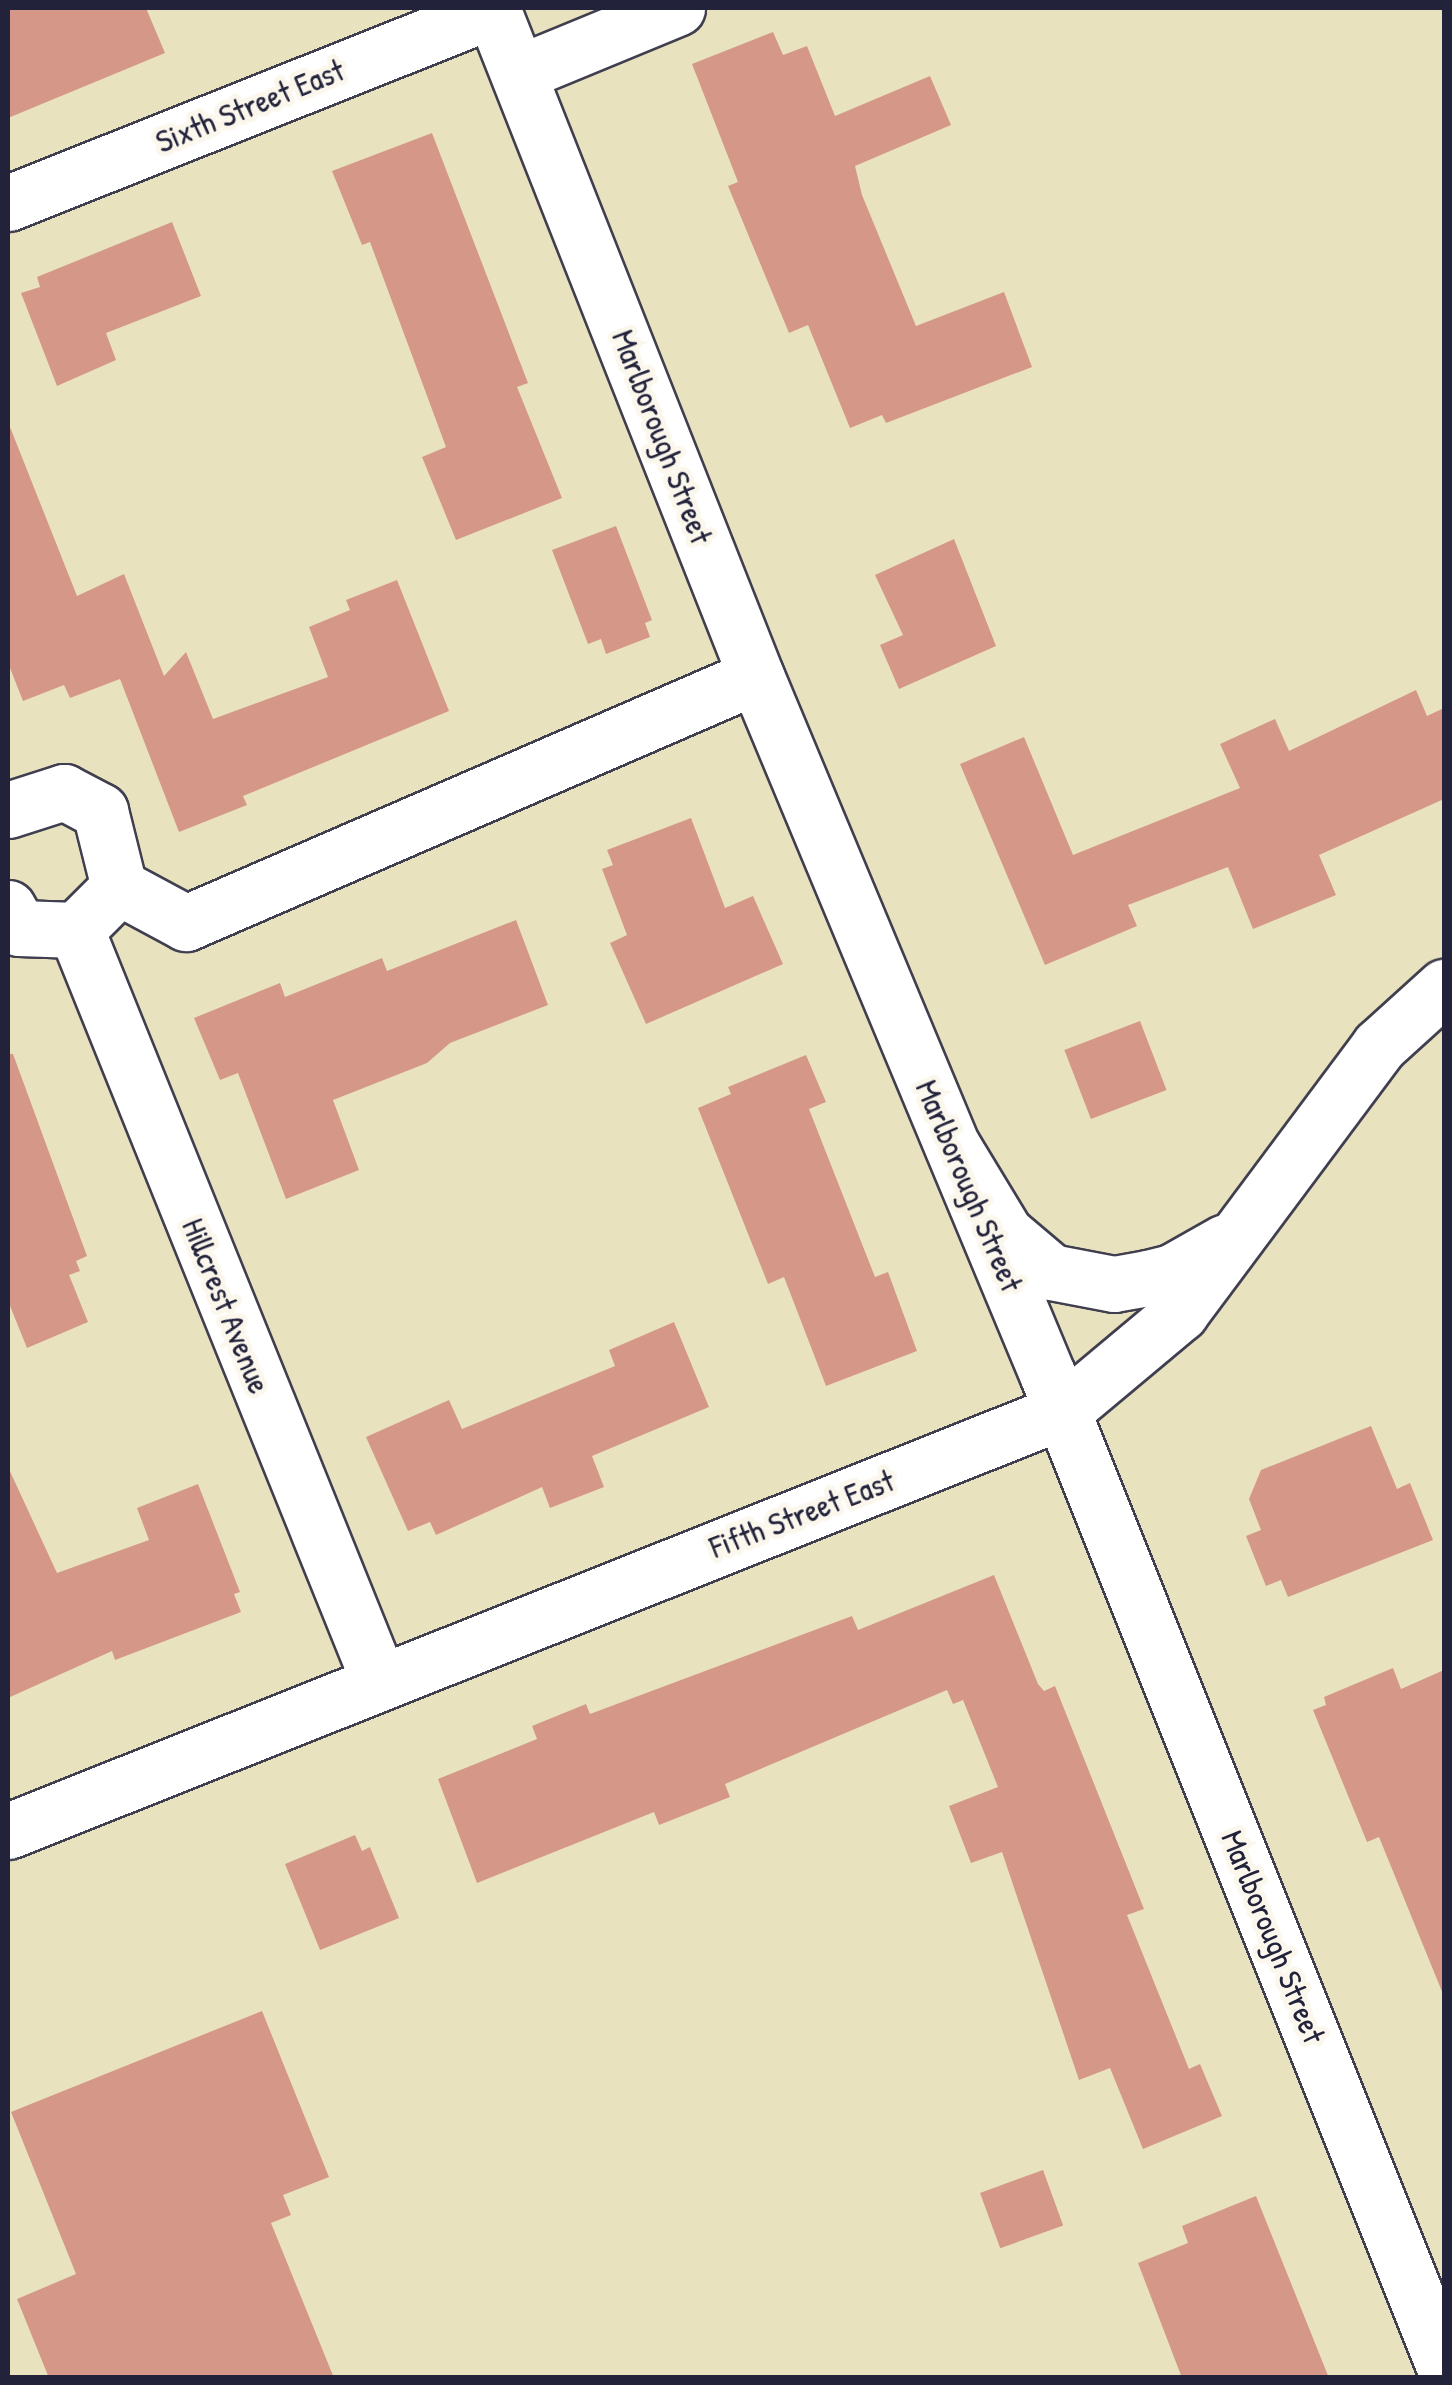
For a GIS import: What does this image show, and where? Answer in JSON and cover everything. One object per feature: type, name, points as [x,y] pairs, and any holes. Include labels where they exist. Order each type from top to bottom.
[{"type":"street","points":[[519,73],[677,8]]},
{"type":"street","name":"Marlborough Street","points":[[492,9],[756,676],[1062,1411],[1444,2366]]},
{"type":"street","name":"Sixth Street East","points":[[8,203],[492,9]]},
{"type":"street","points":[[8,810],[64,792],[100,811],[119,887],[186,923],[756,676]]},
{"type":"street","points":[[8,908],[19,928],[76,930],[119,887]]},
{"type":"street","name":"Hillcrest Avenue","points":[[76,930],[379,1681]]},
{"type":"street","name":"Fifth Street East","points":[[8,1831],[1062,1411],[1180,1313],[1378,1046],[1444,987]]},
{"type":"street","points":[[954,1147],[1005,1233],[1051,1272],[1114,1284],[1148,1278],[1172,1272],[1232,1238]]},
{"type":"building","points":[[8,8],[146,8],[165,53],[8,118]]},
{"type":"building","points":[[773,32],[783,55],[807,46],[835,116],[930,76],[951,125],[855,166],[862,195],[916,326],[1004,292],[1032,367],[886,423],[882,415],[850,428],[808,325],[789,333],[728,186],[738,182],[692,64]]},
{"type":"building","points":[[432,133],[528,383],[517,387],[562,498],[456,540],[422,457],[446,447],[370,242],[362,245],[332,171]]},
{"type":"building","points":[[172,222],[201,296],[106,333],[116,360],[57,386],[21,293],[40,287],[37,277]]},
{"type":"building","points":[[10,427],[77,596],[124,574],[164,676],[186,652],[213,719],[328,677],[309,627],[350,610],[346,600],[397,580],[449,711],[243,796],[247,805],[179,832],[120,679],[70,698],[64,685],[23,701],[8,663]]},
{"type":"building","points":[[616,526],[652,620],[645,623],[650,637],[606,654],[601,639],[588,644],[552,550]]},
{"type":"building","points":[[954,539],[996,646],[899,689],[880,645],[903,635],[875,575]]},
{"type":"building","points":[[1416,690],[1427,716],[1444,708],[1444,799],[1319,855],[1336,895],[1253,929],[1228,867],[1128,905],[1137,926],[1045,965],[960,764],[1024,737],[1073,855],[1240,788],[1220,744],[1275,719],[1289,751]]},
{"type":"building","points":[[691,818],[725,908],[753,896],[783,964],[646,1024],[610,943],[627,935],[602,869],[613,865],[607,850]]},
{"type":"building","points":[[516,920],[548,1005],[450,1043],[427,1063],[333,1100],[359,1170],[286,1199],[238,1073],[220,1080],[194,1018],[280,983],[285,997],[382,958],[387,971]]},
{"type":"building","points":[[1140,1021],[1167,1090],[1091,1119],[1064,1050]]},
{"type":"building","points":[[8,1054],[13,1054],[87,1256],[76,1261],[80,1271],[69,1275],[88,1322],[27,1348],[8,1301]]},
{"type":"building","points":[[806,1055],[826,1102],[809,1109],[875,1277],[888,1272],[917,1351],[826,1386],[784,1277],[768,1284],[698,1108],[731,1094],[728,1087]]},
{"type":"building","points":[[674,1322],[709,1407],[592,1456],[604,1487],[550,1508],[542,1487],[436,1535],[430,1522],[408,1531],[366,1437],[449,1400],[462,1429],[615,1366],[609,1350]]},
{"type":"building","points":[[1371,1426],[1397,1489],[1410,1483],[1433,1540],[1288,1597],[1281,1580],[1266,1586],[1246,1536],[1261,1530],[1249,1499],[1261,1470]]},
{"type":"building","points":[[8,1467],[57,1573],[149,1540],[137,1508],[198,1484],[240,1592],[234,1594],[241,1612],[115,1660],[112,1651],[8,1698]]},
{"type":"building","points":[[994,1575],[1038,1684],[1044,1691],[1055,1686],[1144,1909],[1127,1915],[1189,2069],[1200,2064],[1222,2116],[1143,2149],[1110,2068],[1079,2080],[1002,1852],[971,1863],[949,1806],[998,1787],[963,1700],[953,1704],[947,1690],[725,1784],[730,1797],[659,1825],[654,1812],[477,1883],[438,1779],[537,1739],[532,1726],[586,1704],[590,1714],[852,1616],[858,1630]]},
{"type":"building","points":[[1393,1668],[1401,1689],[1444,1670],[1443,1994],[1379,1837],[1367,1842],[1313,1710],[1326,1705],[1324,1697]]},
{"type":"building","points":[[355,1835],[362,1851],[370,1847],[399,1918],[320,1950],[285,1864]]},
{"type":"building","points":[[262,2011],[329,2177],[283,2195],[291,2215],[271,2223],[334,2378],[49,2378],[17,2299],[76,2274],[11,2112]]},
{"type":"building","points":[[1043,2170],[1063,2225],[1000,2248],[980,2193]]},
{"type":"building","points":[[1256,2196],[1329,2378],[1182,2378],[1138,2263],[1188,2243],[1182,2226]]}]
